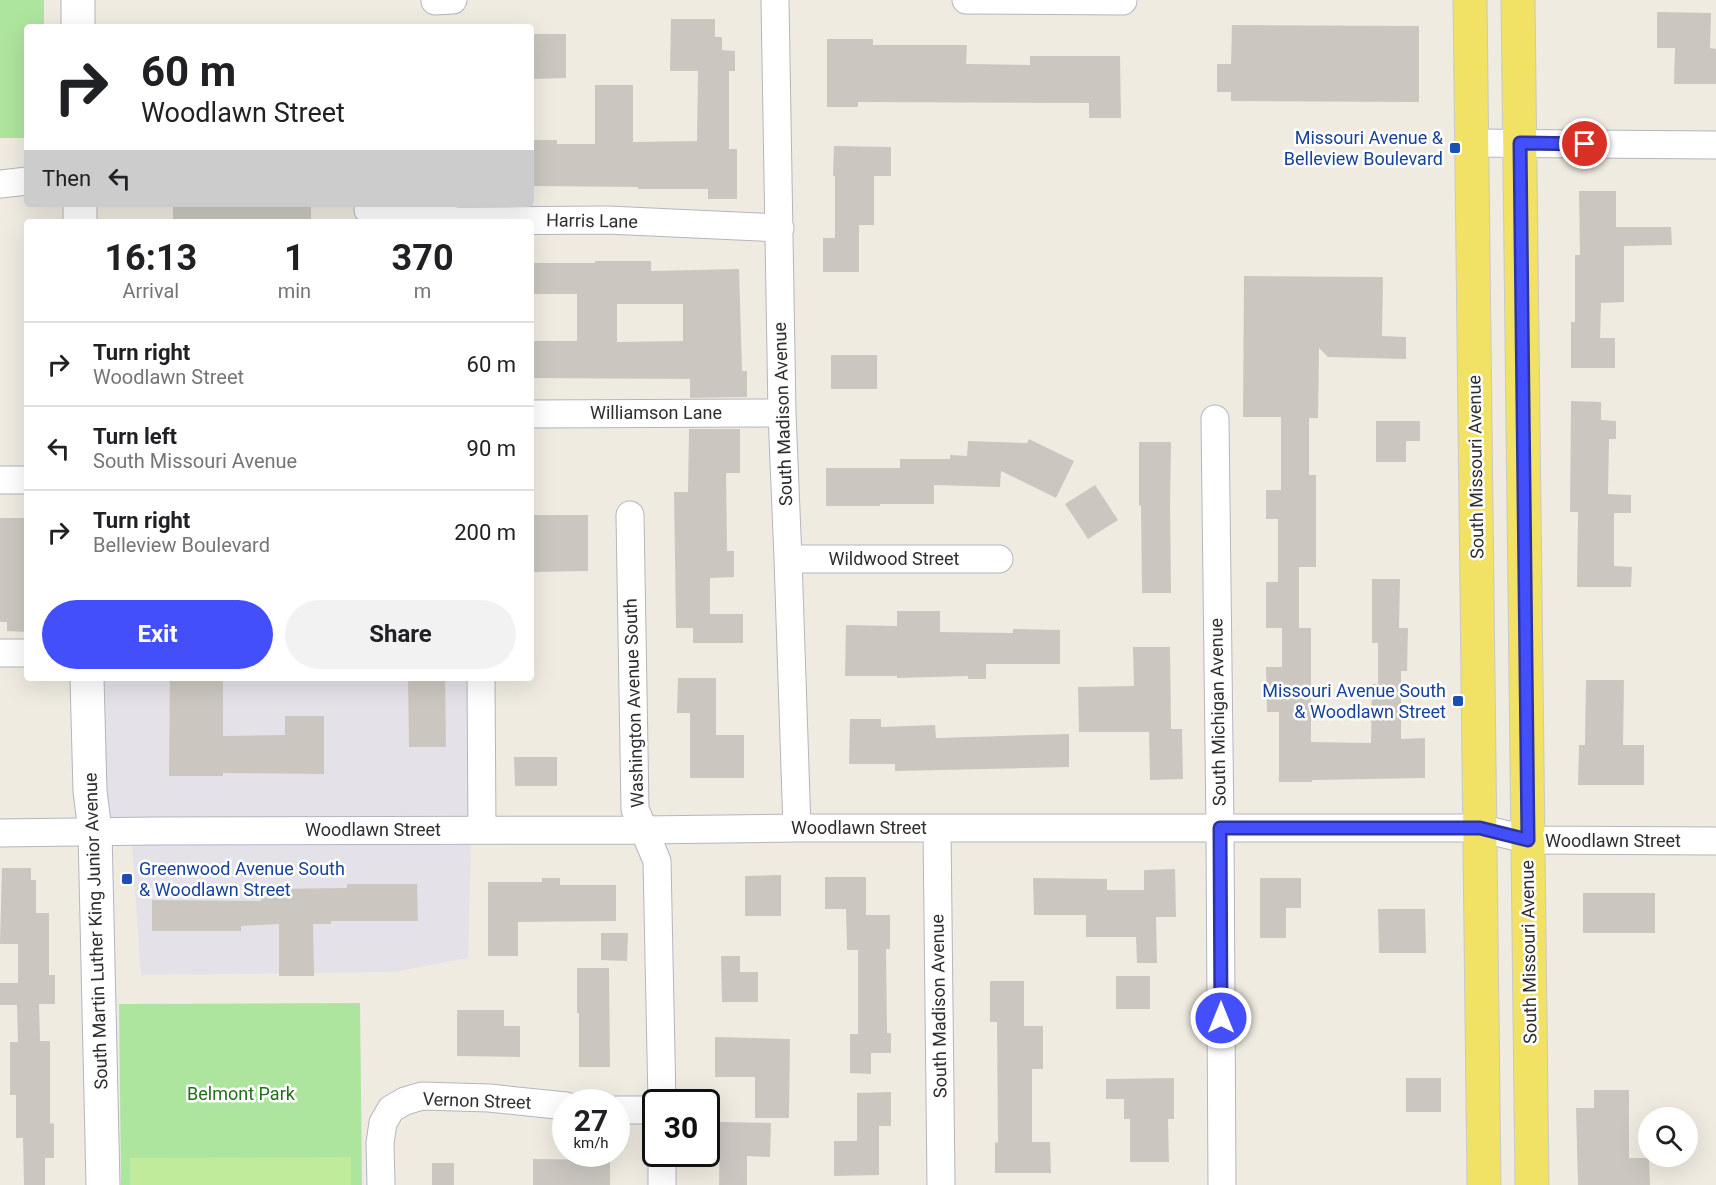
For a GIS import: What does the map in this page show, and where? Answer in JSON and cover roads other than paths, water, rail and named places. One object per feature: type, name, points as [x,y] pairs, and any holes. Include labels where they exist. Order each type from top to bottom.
[{"type":"main road","name":"South Missouri Avenue","points":[[1470,0],[1484,1185]]},
{"type":"main road","name":"South Missouri Avenue","points":[[1518,0],[1532,1185]]},
{"type":"street","points":[[78,0],[78,24]]},
{"type":"street","name":"South Madison Avenue","points":[[775,0],[782,413],[797,828]]},
{"type":"street","points":[[966,0],[1123,0]]},
{"type":"street","points":[[1473,143],[1716,145]]},
{"type":"street","points":[[0,184],[24,181]]},
{"type":"street","name":"Harris Lane","points":[[368,210],[441,219]]},
{"type":"street","name":"Harris Lane","points":[[534,220],[608,220],[780,228]]},
{"type":"street","name":"Williamson Lane","points":[[534,414],[782,413]]},
{"type":"street","name":"South Michigan Avenue","points":[[1215,419],[1222,1185]]},
{"type":"street","name":"Washington Avenue South","points":[[630,515],[635,808],[657,861],[662,1089]]},
{"type":"street","name":"Wildwood Street","points":[[788,559],[999,559]]},
{"type":"street","points":[[0,653],[24,653]]},
{"type":"street","name":"South Martin Luther King Junior Avenue","points":[[87,681],[90,791],[95,831],[103,1185]]},
{"type":"street","points":[[481,681],[482,830]]},
{"type":"street","name":"Woodlawn Street","points":[[0,833],[797,828],[1480,828],[1528,840],[1716,841]]},
{"type":"street","name":"South Madison Avenue","points":[[937,828],[941,1185]]},
{"type":"street","name":"Vernon Street","points":[[381,1185],[380,1143],[383,1124],[391,1109],[405,1101],[422,1096],[489,1098],[552,1105]]},
{"type":"street","points":[[662,1167],[662,1185]]},
{"type":"place","name":"Missouri Avenue & Belleview Boulevard","points":[[1455,148]]},
{"type":"place","name":"Missouri Avenue South & Woodlawn Street","points":[[1458,701]]},
{"type":"place","name":"Greenwood Avenue South & Woodlawn Street","points":[[127,879]]},
{"type":"park label","name":"Belmont Park","points":[[241,1094]]}]
